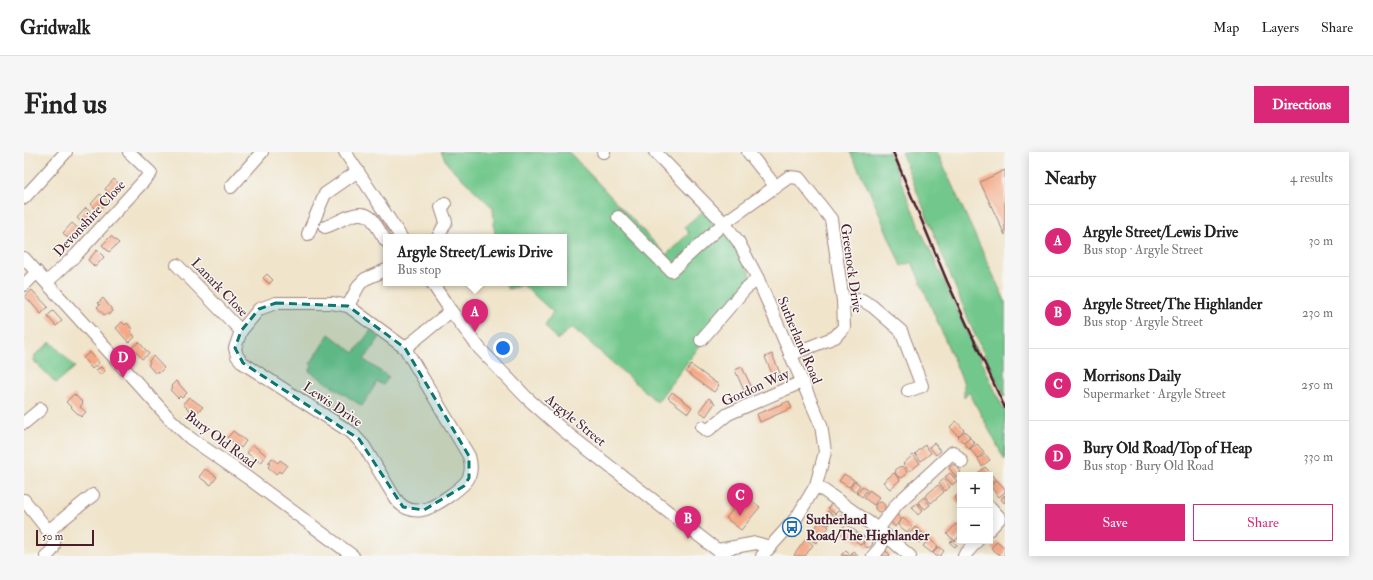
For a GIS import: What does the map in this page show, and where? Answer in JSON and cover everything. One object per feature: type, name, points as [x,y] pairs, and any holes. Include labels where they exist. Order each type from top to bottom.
[{"type":"street","points":[[24,198],[66,152]]},
{"type":"street","name":"Devonshire Close","points":[[47,282],[76,255],[151,173],[129,152]]},
{"type":"street","points":[[231,187],[262,152]]},
{"type":"street","points":[[345,152],[399,234]]},
{"type":"street","name":"Sutherland Road","points":[[655,152],[724,223],[738,241],[758,279],[821,425],[825,452],[816,485],[797,517],[766,552]]},
{"type":"street","points":[[748,152],[776,187]]},
{"type":"street","points":[[308,234],[325,194],[358,171]]},
{"type":"street","name":"Greenock Drive","points":[[618,217],[671,271],[724,223],[789,177],[799,178],[830,219],[843,301],[844,327],[835,337],[790,355]]},
{"type":"street","points":[[440,234],[446,222],[441,207],[445,204]]},
{"type":"street","points":[[329,222],[351,216],[365,215],[371,218],[383,236]]},
{"type":"street","name":"Bury Old Road","points":[[24,258],[156,404],[190,438],[248,478],[353,556]]},
{"type":"street","name":"Lanark Close","points":[[177,265],[241,331]]},
{"type":"street","points":[[348,306],[359,285],[365,279],[383,271]]},
{"type":"street","points":[[24,285],[37,272]]},
{"type":"street","points":[[701,340],[745,289],[758,279]]},
{"type":"street","name":"Argyle Street","points":[[434,286],[451,311],[480,348],[527,398],[563,430],[722,553]]},
{"type":"street","points":[[843,301],[862,300],[872,306],[901,331],[922,386],[908,391]]},
{"type":"street","name":"Lewis Drive","points":[[276,302],[332,303],[348,306],[405,348],[469,456],[472,470],[464,486],[424,510],[405,512],[364,446],[352,433],[243,363],[237,356],[235,348],[241,331],[260,309],[276,302]]},
{"type":"street","points":[[405,348],[451,311]]},
{"type":"street","name":"Gordon Way","points":[[702,427],[707,431],[728,414],[802,382]]},
{"type":"street","points":[[24,423],[40,409]]},
{"type":"street","points":[[873,556],[880,548],[882,532],[897,504],[953,452],[962,462]]},
{"type":"street","points":[[816,485],[882,532],[910,556]]},
{"type":"street","points":[[48,531],[93,495]]},
{"type":"street","points":[[24,500],[54,538],[55,545],[52,552],[46,556]]},
{"type":"street","points":[[993,510],[1000,518],[993,525]]},
{"type":"street","points":[[722,553],[756,542],[766,552]]},
{"type":"street","points":[[964,556],[974,544]]},
{"type":"highlighted area","points":[[276,303],[348,306],[405,348],[469,456],[469,478],[464,486],[424,510],[403,507],[359,439],[243,363],[235,348],[241,331],[259,309]]},
{"type":"green space","points":[[441,152],[569,152],[666,255],[689,233],[684,227],[707,208],[723,228],[756,283],[702,343],[657,402],[572,327],[557,340],[545,325],[553,312],[524,286],[567,286],[567,234],[495,234],[493,208],[448,165]]},
{"type":"green space","points":[[850,152],[889,152],[921,231],[1005,412],[1005,460],[969,392],[964,398],[964,384],[912,262],[901,266],[870,192]]},
{"type":"green space","points":[[901,152],[937,152],[1005,301],[1005,397],[973,331]]},
{"type":"green space","points":[[506,286],[519,286],[508,289]]},
{"type":"green space","points":[[371,330],[380,337],[364,360],[389,377],[383,385],[377,382],[362,406],[309,371],[312,366],[310,364],[329,334],[354,353]]},
{"type":"green space","points":[[51,342],[75,367],[56,383],[34,361],[35,355]]},
{"type":"building","points":[[1005,170],[1005,235],[980,182]]},
{"type":"building","points":[[114,179],[121,186],[112,196],[105,189]]},
{"type":"building","points":[[100,194],[108,201],[98,211],[91,204]]},
{"type":"building","points":[[86,208],[94,215],[85,225],[77,218]]},
{"type":"building","points":[[72,223],[80,230],[70,240],[63,233]]},
{"type":"building","points":[[111,236],[119,243],[109,252],[102,245]]},
{"type":"building","points":[[97,250],[104,257],[95,267],[88,260]]},
{"type":"building","points":[[267,274],[273,280],[269,284],[263,278]]},
{"type":"building","points":[[32,290],[48,307],[41,314],[25,296]]},
{"type":"building","points":[[103,298],[113,311],[108,315],[107,313],[104,315],[97,307],[100,305],[98,303]]},
{"type":"building","points":[[53,311],[62,321],[56,326],[47,316]]},
{"type":"building","points":[[122,322],[125,325],[127,323],[132,329],[130,331],[135,337],[129,343],[116,328]]},
{"type":"building","points":[[139,342],[149,354],[142,359],[132,347]]},
{"type":"building","points":[[90,352],[99,363],[92,369],[83,358]]},
{"type":"building","points":[[772,354],[782,378],[775,381],[765,357]]},
{"type":"building","points":[[153,356],[164,368],[159,373],[158,371],[155,373],[148,365]]},
{"type":"building","points":[[691,365],[719,385],[714,392],[686,372]]},
{"type":"building","points":[[101,367],[105,371],[100,375],[96,370]]},
{"type":"building","points":[[742,367],[753,390],[745,393],[735,370]]},
{"type":"building","points":[[176,381],[187,393],[182,398],[180,396],[178,398],[170,390],[173,388],[171,386]]},
{"type":"building","points":[[672,392],[692,407],[688,413],[668,398]]},
{"type":"building","points":[[74,394],[83,403],[80,407],[86,412],[81,417],[66,402]]},
{"type":"building","points":[[189,397],[203,407],[194,415],[183,404]]},
{"type":"building","points":[[709,398],[715,403],[706,416],[699,411]]},
{"type":"building","points":[[789,401],[792,408],[760,422],[757,414]]},
{"type":"building","points":[[956,421],[964,430],[958,436],[950,427]]},
{"type":"building","points":[[233,431],[246,441],[241,448],[227,438]]},
{"type":"building","points":[[965,431],[970,437],[963,442],[958,437]]},
{"type":"building","points":[[970,438],[975,443],[969,449],[964,443]]},
{"type":"building","points":[[934,443],[941,451],[936,455],[929,447]]},
{"type":"building","points":[[977,444],[984,452],[978,458],[970,449]]},
{"type":"building","points":[[253,445],[266,455],[261,463],[247,453]]},
{"type":"building","points":[[925,445],[931,453],[921,461],[915,454]]},
{"type":"building","points":[[985,454],[990,460],[982,466],[978,459]]},
{"type":"building","points":[[913,455],[920,463],[910,471],[903,464]]},
{"type":"building","points":[[272,458],[278,463],[280,460],[287,465],[281,473],[279,471],[276,474],[268,467],[270,464],[268,463]]},
{"type":"building","points":[[952,465],[955,465],[961,472],[957,472],[956,477],[949,468]]},
{"type":"building","points":[[899,467],[903,467],[905,468],[905,476],[899,477],[896,474],[896,470]]},
{"type":"building","points":[[985,467],[990,472],[979,472]]},
{"type":"building","points":[[205,469],[217,477],[211,485],[199,477]]},
{"type":"building","points":[[894,473],[900,480],[890,489],[883,482]]},
{"type":"building","points":[[950,473],[957,481],[952,485],[945,477]]},
{"type":"building","points":[[844,474],[854,480],[849,487],[839,481]]},
{"type":"building","points":[[944,479],[950,487],[945,491],[939,483]]},
{"type":"building","points":[[997,480],[1005,489],[1005,492],[999,497],[993,490],[993,483]]},
{"type":"building","points":[[855,481],[860,485],[855,492],[850,488]]},
{"type":"building","points":[[938,485],[944,492],[931,503],[925,496]]},
{"type":"building","points":[[862,486],[867,490],[862,497],[857,493]]},
{"type":"building","points":[[869,490],[879,497],[874,505],[864,498]]},
{"type":"building","points":[[745,495],[760,507],[741,530],[726,518]]},
{"type":"building","points":[[1005,495],[1005,501],[1004,503],[1001,499]]},
{"type":"building","points":[[924,497],[930,505],[925,509],[918,502]]},
{"type":"building","points":[[880,502],[885,507],[880,512],[875,507]]},
{"type":"building","points":[[832,503],[840,509],[835,514],[828,508]]},
{"type":"building","points":[[917,503],[923,510],[918,515],[912,507]]},
{"type":"building","points":[[828,511],[836,517],[829,525],[822,520]]},
{"type":"building","points":[[844,513],[849,516],[845,522],[840,518]]},
{"type":"building","points":[[896,514],[901,519],[895,527],[890,521]]},
{"type":"building","points":[[903,518],[912,526],[907,532],[898,525]]},
{"type":"building","points":[[820,521],[829,527],[823,535],[815,528]]},
{"type":"building","points":[[846,524],[857,532],[851,540],[840,532]]},
{"type":"building","points":[[956,524],[957,525],[957,539],[955,541],[947,534]]},
{"type":"building","points":[[915,527],[926,536],[920,543],[909,534]]},
{"type":"building","points":[[813,530],[821,536],[816,543],[808,537]]},
{"type":"building","points":[[858,533],[866,538],[861,545],[853,539]]},
{"type":"building","points":[[868,538],[873,543],[868,548],[863,543]]},
{"type":"building","points":[[806,539],[813,545],[805,556],[795,556],[794,555]]},
{"type":"building","points":[[929,539],[938,546],[932,553],[923,546]]},
{"type":"building","points":[[952,541],[957,545],[955,547],[950,543]]},
{"type":"building","points":[[997,541],[1005,548],[1004,556],[1001,556],[991,548]]},
{"type":"building","points":[[939,547],[944,551],[940,556],[936,556],[933,553]]},
{"type":"building","points":[[846,550],[852,556],[841,555]]},
{"type":"building","points":[[853,551],[858,555],[857,556],[851,553]]},
{"type":"building","points":[[886,551],[890,555],[889,556],[880,556]]},
{"type":"railway","points":[[893,152],[947,281],[1005,408]]},
{"type":"place","name":"Argyle Street/Lewis Drive","points":[[475,332]]},
{"type":"place","name":"Bury Old Road/Top of Heap","points":[[123,378]]},
{"type":"place","name":"Morrisons Daily","points":[[740,516]]},
{"type":"place","name":"Sutherland Road/The Highlander","points":[[792,527]]},
{"type":"place","name":"Argyle Street/The Highlander","points":[[688,539]]}]
